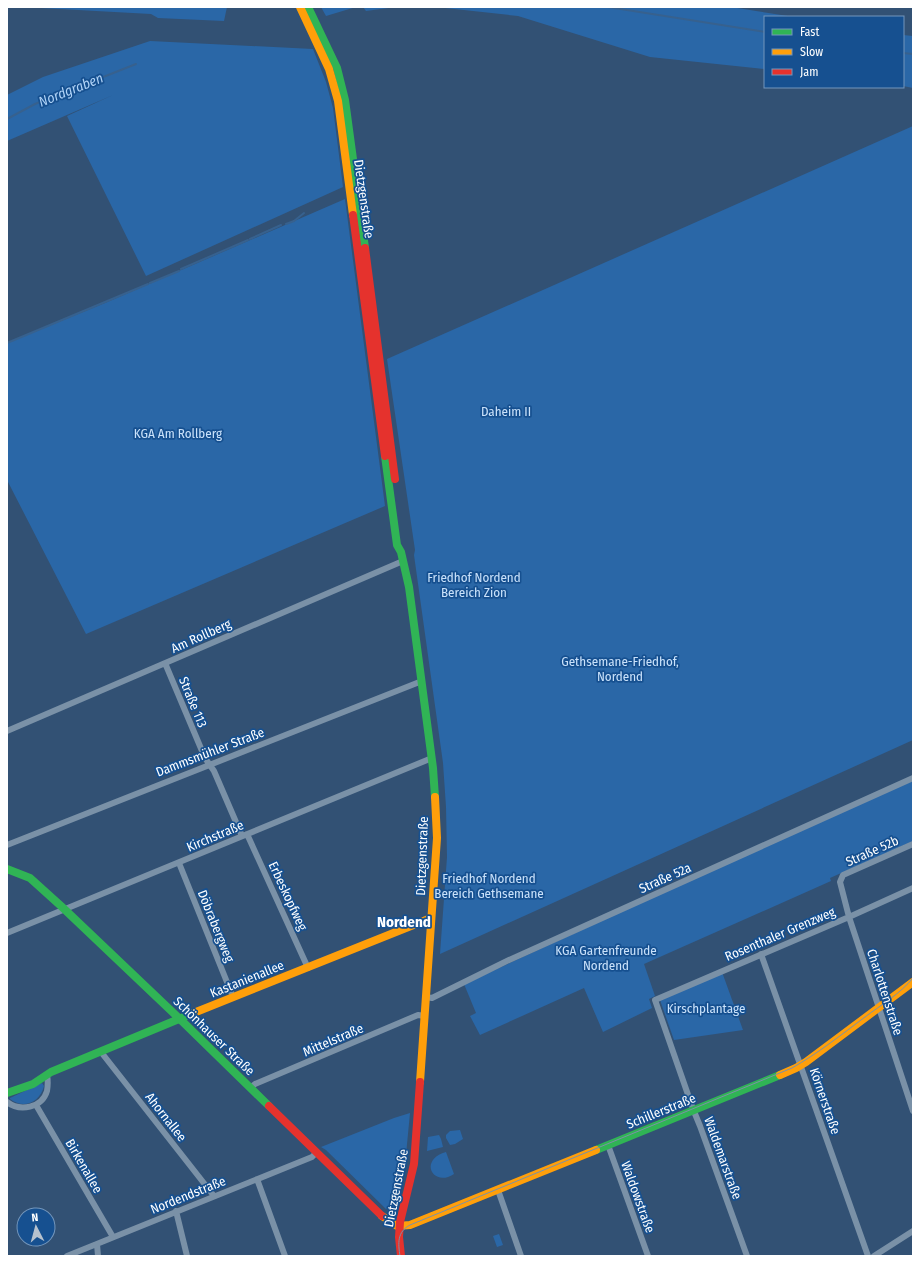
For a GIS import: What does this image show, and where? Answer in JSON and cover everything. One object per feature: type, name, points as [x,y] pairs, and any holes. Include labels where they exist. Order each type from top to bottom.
[{"type":"street","points":[[300,7],[310,19]]},
{"type":"street","points":[[308,7],[310,19]]},
{"type":"street","name":"Dietzgenstraße","points":[[310,19],[319,38],[337,96],[354,190],[377,364],[397,545],[401,552],[409,587],[432,758],[436,802],[437,829],[415,1160],[399,1227],[401,1256]]},
{"type":"street","name":"Am Rollberg","points":[[7,731],[403,561]]},
{"type":"street","name":"Straße 113","points":[[165,663],[205,758],[214,771],[245,835]]},
{"type":"street","name":"Dammsmühler Straße","points":[[7,845],[422,681]]},
{"type":"street","name":"Kirchstraße","points":[[7,934],[432,758]]},
{"type":"street","name":"Straße 52a","points":[[426,997],[432,998],[513,958],[913,778]]},
{"type":"street","name":"Erbeskopfweg","points":[[245,835],[308,968]]},
{"type":"street","name":"Straße 52b","points":[[840,879],[844,875],[913,844]]},
{"type":"street","name":"Döbrabergweg","points":[[179,863],[233,997]]},
{"type":"street","name":"Schönhauser Straße","points":[[7,869],[30,878],[65,909],[380,1215],[389,1223],[399,1227]]},
{"type":"street","name":"Charlottenstraße","points":[[840,879],[840,884],[850,917],[913,1111]]},
{"type":"street","name":"Rosenthaler Grenzweg","points":[[655,1000],[850,917],[913,888]]},
{"type":"street","name":"Kastanienallee","points":[[7,1093],[33,1084],[47,1075],[233,997],[431,918]]},
{"type":"street","name":"Körnerstraße","points":[[761,954],[868,1256]]},
{"type":"street","name":"Schillerstraße","points":[[399,1227],[405,1228],[801,1066],[913,982]]},
{"type":"street","name":"Waldemarstraße","points":[[655,1000],[693,1111],[700,1126],[747,1256]]},
{"type":"street","name":"Mittelstraße","points":[[250,1088],[255,1084],[418,1015],[425,1016]]},
{"type":"street","name":"Ahornallee","points":[[101,1052],[214,1196]]},
{"type":"street","points":[[7,1102],[20,1108],[36,1105],[42,1100],[47,1091],[47,1075]]},
{"type":"street","name":"Birkenallee","points":[[36,1105],[113,1237]]},
{"type":"street","name":"Waldowstraße","points":[[608,1145],[648,1256]]},
{"type":"street","name":"Nordendstraße","points":[[67,1256],[312,1157],[316,1153]]},
{"type":"street","points":[[257,1179],[285,1256]]},
{"type":"street","points":[[498,1190],[521,1256]]},
{"type":"street","points":[[176,1212],[187,1256]]},
{"type":"street","points":[[874,1256],[913,1231]]},
{"type":"street","points":[[97,1244],[98,1256]]},
{"type":"green space","points":[[23,7],[227,7],[224,21],[158,18],[151,14]]},
{"type":"green space","points":[[321,7],[356,7],[326,16]]},
{"type":"green space","points":[[363,7],[396,7],[366,11]]},
{"type":"green space","points":[[436,7],[731,7],[788,16],[764,16],[764,69],[650,57],[518,16]]},
{"type":"green space","points":[[904,35],[913,36],[913,88],[904,86]]},
{"type":"green space","points":[[150,41],[313,49],[326,82],[333,108],[343,187],[146,276],[67,116],[113,95],[7,141],[7,95],[43,77]]},
{"type":"green space","name":"Gethsemane-Friedhof, Nordend","points":[[913,126],[913,740],[440,954],[447,857],[443,763],[414,555],[415,550],[387,359]]},
{"type":"green space","name":"KGA Am Rollberg","points":[[345,199],[385,506],[86,634],[7,480],[7,343],[105,303]]},
{"type":"green space","name":"KGA Gartenfreunde Nordend","points":[[913,778],[913,841],[830,878],[831,881],[644,964],[655,996],[649,999],[652,1008],[603,1032],[584,988],[480,1035],[470,1016],[476,1013],[464,984]]},
{"type":"green space","name":"Kirschplantage","points":[[722,972],[743,1030],[674,1040],[660,1000]]},
{"type":"green space","points":[[42,1083],[44,1086],[42,1092],[31,1103],[21,1104],[10,1099],[10,1098]]},
{"type":"green space","points":[[410,1113],[405,1165],[394,1207],[386,1209],[326,1150],[321,1147]]},
{"type":"green space","points":[[460,1130],[463,1139],[450,1145],[446,1135],[450,1131]]},
{"type":"green space","points":[[439,1135],[443,1147],[427,1151],[428,1137]]},
{"type":"green space","points":[[446,1152],[454,1174],[440,1178],[432,1171],[432,1161],[437,1156]]},
{"type":"green space","points":[[499,1234],[503,1245],[497,1247],[493,1236]]},
{"type":"waterway","name":"Nordgraben","points":[[608,7],[764,32]]},
{"type":"waterway","name":"Nordgraben","points":[[904,53],[913,54]]},
{"type":"waterway","name":"Nordgraben","points":[[7,119],[35,104],[136,64]]},
{"type":"waterway","points":[[286,224],[294,221],[304,213]]},
{"type":"waterway","points":[[250,239],[281,225]]},
{"type":"waterway","points":[[181,269],[248,240]]},
{"type":"waterway","points":[[150,283],[179,271]]},
{"type":"waterway","points":[[7,343],[148,284]]},
{"type":"tram line","points":[[400,1256],[399,1238],[403,1231],[410,1225],[792,1068],[820,1050],[890,999],[913,978]]},
{"type":"traffic: fast","points":[[308,7],[337,68],[345,100],[365,248]]},
{"type":"traffic: fast","points":[[385,456],[397,545],[401,552],[409,587],[433,768],[435,797]]},
{"type":"traffic: fast","points":[[7,869],[30,878],[61,906],[269,1106]]},
{"type":"traffic: fast","points":[[7,1093],[33,1084],[51,1072],[191,1014]]},
{"type":"traffic: fast","points":[[596,1150],[780,1075]]},
{"type":"traffic: slow","points":[[300,7],[329,69],[338,101],[353,215]]},
{"type":"traffic: slow","points":[[420,1082],[437,838],[435,797]]},
{"type":"traffic: slow","points":[[191,1014],[431,918]]},
{"type":"traffic: slow","points":[[780,1075],[806,1062],[913,982]]},
{"type":"traffic: slow","points":[[382,1216],[397,1226],[410,1225],[596,1150]]},
{"type":"traffic: jam","points":[[353,215],[385,456]]},
{"type":"traffic: jam","points":[[365,248],[395,479]]},
{"type":"traffic: jam","points":[[401,1256],[399,1237],[400,1222],[414,1164],[420,1082]]},
{"type":"traffic: jam","points":[[269,1106],[382,1216]]},
{"type":"district","name":"Nordend","points":[[404,922]]},
{"type":"park label","name":"Daheim II","points":[[506,411]]},
{"type":"park label","name":"Friedhof Nordend Bereich Zion","points":[[474,584]]},
{"type":"park label","name":"Friedhof Nordend Bereich Gethsemane","points":[[489,886]]}]
